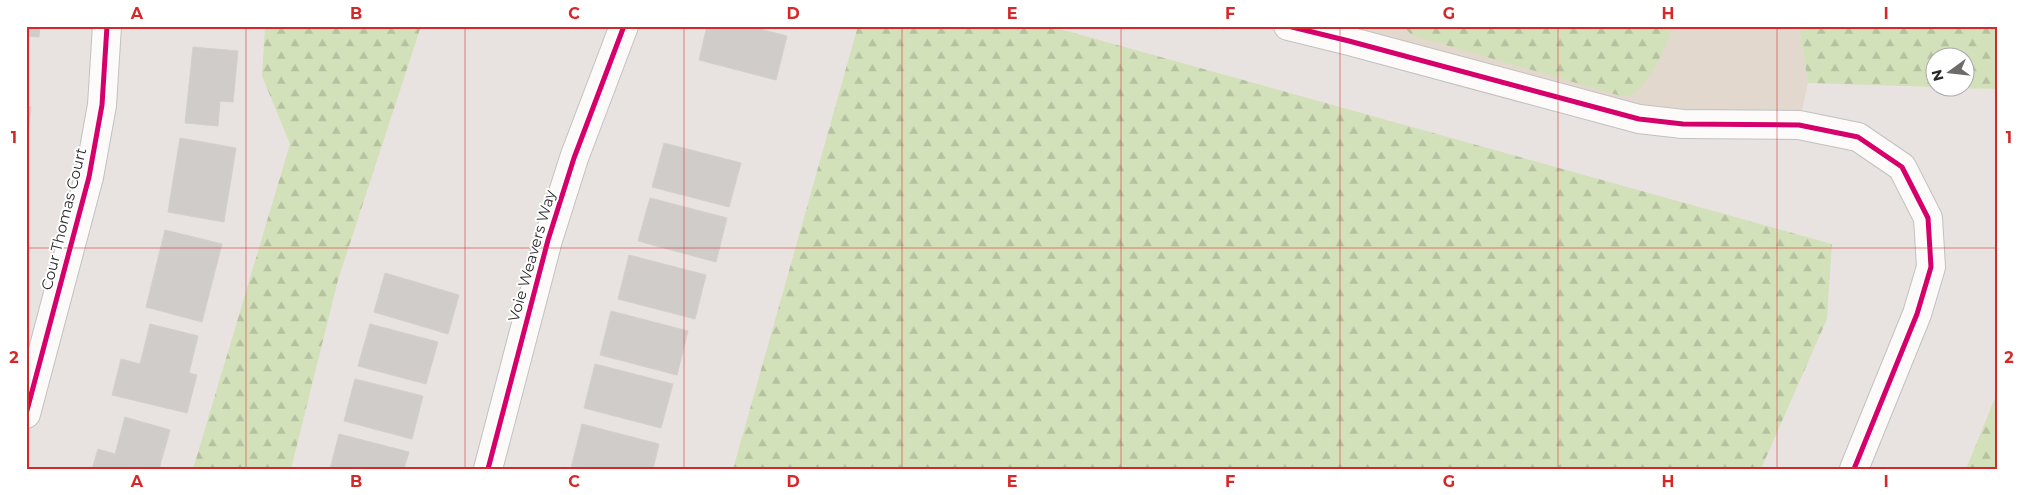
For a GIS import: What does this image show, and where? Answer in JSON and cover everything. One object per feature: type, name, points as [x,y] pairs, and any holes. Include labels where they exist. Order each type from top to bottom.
[{"type":"street","name":"Cour Thomas Court","points":[[26,414],[89,177],[102,105],[107,26]]},
{"type":"street","name":"Voie Weavers Way","points":[[488,469],[548,240],[574,158],[624,26]]},
{"type":"street","points":[[1288,26],[1349,40],[1639,119],[1683,124],[1799,125],[1858,137],[1902,167],[1928,218],[1931,267],[1917,314],[1854,469]]},
{"type":"shaded area","points":[[1288,26],[1799,26],[1808,83],[1799,125],[1683,124]]},
{"type":"green space","points":[[265,26],[421,26],[338,280],[291,469],[193,469],[290,144],[262,76]]},
{"type":"green space","points":[[858,26],[1049,26],[1832,244],[1827,319],[1761,469],[733,469]]},
{"type":"green space","points":[[1404,26],[1672,26],[1668,41],[1651,74],[1633,94],[1621,96],[1411,35]]},
{"type":"green space","points":[[1799,26],[1997,26],[1997,89],[1976,89],[1976,48],[1926,48],[1926,87],[1808,83]]},
{"type":"green space","points":[[1997,393],[1997,469],[1966,469]]},
{"type":"building","points":[[26,26],[40,26],[39,37],[26,36]]},
{"type":"building","points":[[707,26],[748,26],[787,36],[776,80],[699,60]]},
{"type":"building","points":[[193,47],[238,51],[233,102],[220,101],[218,126],[185,123]]},
{"type":"building","points":[[26,106],[31,107],[27,141],[26,141]]},
{"type":"building","points":[[180,138],[236,148],[224,222],[168,212]]},
{"type":"building","points":[[664,143],[741,163],[729,207],[652,187]]},
{"type":"building","points":[[650,198],[727,218],[716,262],[638,241]]},
{"type":"building","points":[[165,230],[222,244],[202,322],[146,307]]},
{"type":"building","points":[[629,255],[706,275],[695,319],[618,299]]},
{"type":"building","points":[[385,273],[459,295],[448,334],[374,312]]},
{"type":"building","points":[[611,311],[688,331],[677,375],[600,355]]},
{"type":"building","points":[[150,324],[198,336],[189,373],[197,375],[187,413],[112,395],[121,359],[140,364]]},
{"type":"building","points":[[370,324],[438,342],[426,384],[358,366]]},
{"type":"building","points":[[595,364],[673,384],[661,428],[584,408]]},
{"type":"building","points":[[355,379],[423,396],[412,439],[344,421]]},
{"type":"building","points":[[125,417],[170,430],[159,469],[92,469],[98,449],[115,454]]},
{"type":"building","points":[[582,424],[659,444],[653,469],[571,468]]},
{"type":"building","points":[[339,434],[409,452],[404,469],[330,469]]},
{"type":"cycle path","points":[[26,414],[89,177],[102,105],[107,26]]},
{"type":"cycle path","points":[[488,469],[548,240],[574,158],[624,26]]},
{"type":"cycle path","points":[[1288,26],[1639,119],[1683,124],[1799,125],[1858,137],[1902,167],[1928,218],[1931,267],[1917,314],[1854,469]]}]
